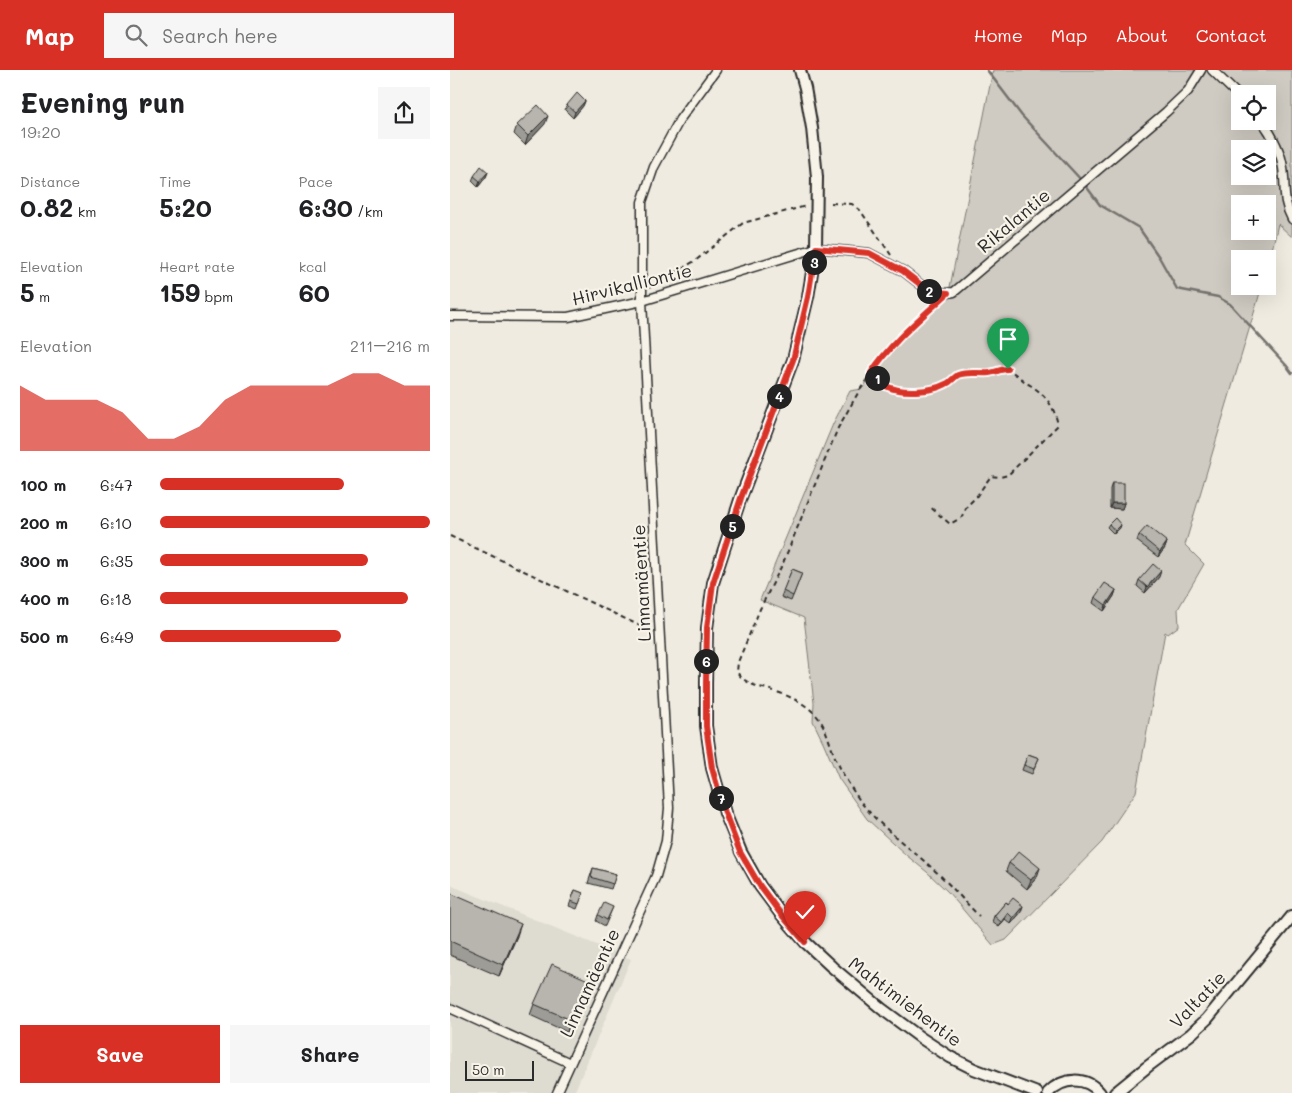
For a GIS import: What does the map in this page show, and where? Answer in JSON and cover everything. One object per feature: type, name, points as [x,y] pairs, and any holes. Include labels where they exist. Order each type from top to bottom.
[{"type":"main road","name":"Mahtimiehentie","points":[[800,70],[812,128],[818,177],[816,248],[808,297],[793,360],[741,498],[713,583],[707,628],[706,683],[706,726],[712,768],[725,813],[740,852],[760,886],[805,942],[882,1009],[928,1043],[974,1069],[1037,1093]]},
{"type":"main road","name":"Valtatie","points":[[1115,1093],[1208,1019],[1292,916]]},
{"type":"main road","points":[[1048,1093],[1060,1084],[1073,1080],[1086,1082],[1100,1093]]},
{"type":"street","name":"Linnamäentie","points":[[557,1093],[656,876],[666,841],[669,808],[642,302],[642,202],[654,167],[680,119],[716,70]]},
{"type":"street","name":"Rikalantie","points":[[948,293],[954,292],[1166,112],[1188,91],[1201,70]]},
{"type":"street","points":[[1212,70],[1231,88]]},
{"type":"street","points":[[1268,130],[1279,150],[1287,210],[1292,219]]},
{"type":"street","name":"Hirvikalliontie","points":[[450,317],[568,317],[642,302],[816,248]]},
{"type":"street","points":[[816,248],[869,253],[903,271],[929,291],[948,293]]},
{"type":"street","points":[[450,1008],[570,1063]]},
{"type":"path","points":[[831,203],[852,204],[860,210],[892,256]]},
{"type":"path","points":[[642,302],[649,288],[695,261],[743,224],[806,206]]},
{"type":"path","points":[[948,293],[892,345],[858,392],[838,428],[783,563],[760,609],[738,662],[737,672],[741,678],[750,684],[780,693],[814,712],[829,736],[834,752],[851,789],[862,804],[946,880],[979,916]]},
{"type":"path","points":[[871,373],[886,386],[912,391],[938,387],[948,383],[958,375],[990,373],[1001,369],[1008,369],[1041,392],[1056,415],[1058,425],[1008,475],[991,476],[967,506],[961,518],[950,524],[929,506]]},
{"type":"path","points":[[450,536],[660,635]]},
{"type":"shaded area","points":[[993,70],[1292,70],[1292,237],[1278,224],[1276,233],[1276,195],[1231,195],[1231,240],[1274,240],[1272,250],[1231,250],[1231,295],[1259,295],[1185,545],[1204,564],[1178,609],[1179,626],[1168,634],[1165,632],[1136,792],[1102,842],[1006,940],[993,945],[948,892],[867,819],[839,779],[813,721],[814,703],[804,618],[760,600],[833,424],[850,391],[862,389],[885,357],[948,297]]},
{"type":"shaded area","points":[[450,885],[631,959],[574,1093],[450,1093]]},
{"type":"building","points":[[577,93],[585,101],[575,112],[567,105]]},
{"type":"building","points":[[538,105],[548,116],[528,136],[517,125]]},
{"type":"building","points":[[481,166],[488,172],[480,181],[474,176]]},
{"type":"building","points":[[1112,483],[1124,483],[1124,503],[1112,503]]},
{"type":"building","points":[[1115,518],[1121,525],[1115,531],[1109,524]]},
{"type":"building","points":[[1147,526],[1167,542],[1160,552],[1139,535]]},
{"type":"building","points":[[1153,564],[1161,571],[1147,587],[1139,580]]},
{"type":"building","points":[[792,569],[802,573],[793,596],[783,591]]},
{"type":"building","points":[[1105,583],[1116,590],[1106,605],[1095,597]]},
{"type":"building","points":[[1028,754],[1039,758],[1034,769],[1024,765]]},
{"type":"building","points":[[1019,851],[1040,868],[1031,880],[1009,863]]},
{"type":"building","points":[[593,868],[616,874],[613,884],[591,877]]},
{"type":"building","points":[[575,890],[583,893],[579,904],[571,901]]},
{"type":"building","points":[[450,893],[521,924],[503,965],[450,941]]},
{"type":"building","points":[[1013,898],[1023,906],[1013,918],[1008,913],[1001,922],[994,916],[1006,902],[1008,904]]},
{"type":"building","points":[[604,903],[613,907],[607,920],[598,915]]},
{"type":"building","points":[[552,964],[588,980],[571,1020],[534,1004]]},
{"type":"waterway","points":[[987,70],[1022,116],[1083,182],[1100,205],[1139,228],[1159,257],[1177,289],[1218,297],[1230,304],[1292,373]]},
{"type":"route","points":[[805,942],[760,886],[740,852],[725,813],[712,768],[706,726],[706,683],[707,628],[713,583],[741,498],[793,360],[808,297],[816,248],[869,253],[903,271],[929,291],[948,293],[892,345],[878,362],[871,373],[886,386],[912,391],[938,387],[948,383],[958,375],[990,373],[1001,369],[1008,369]]}]
